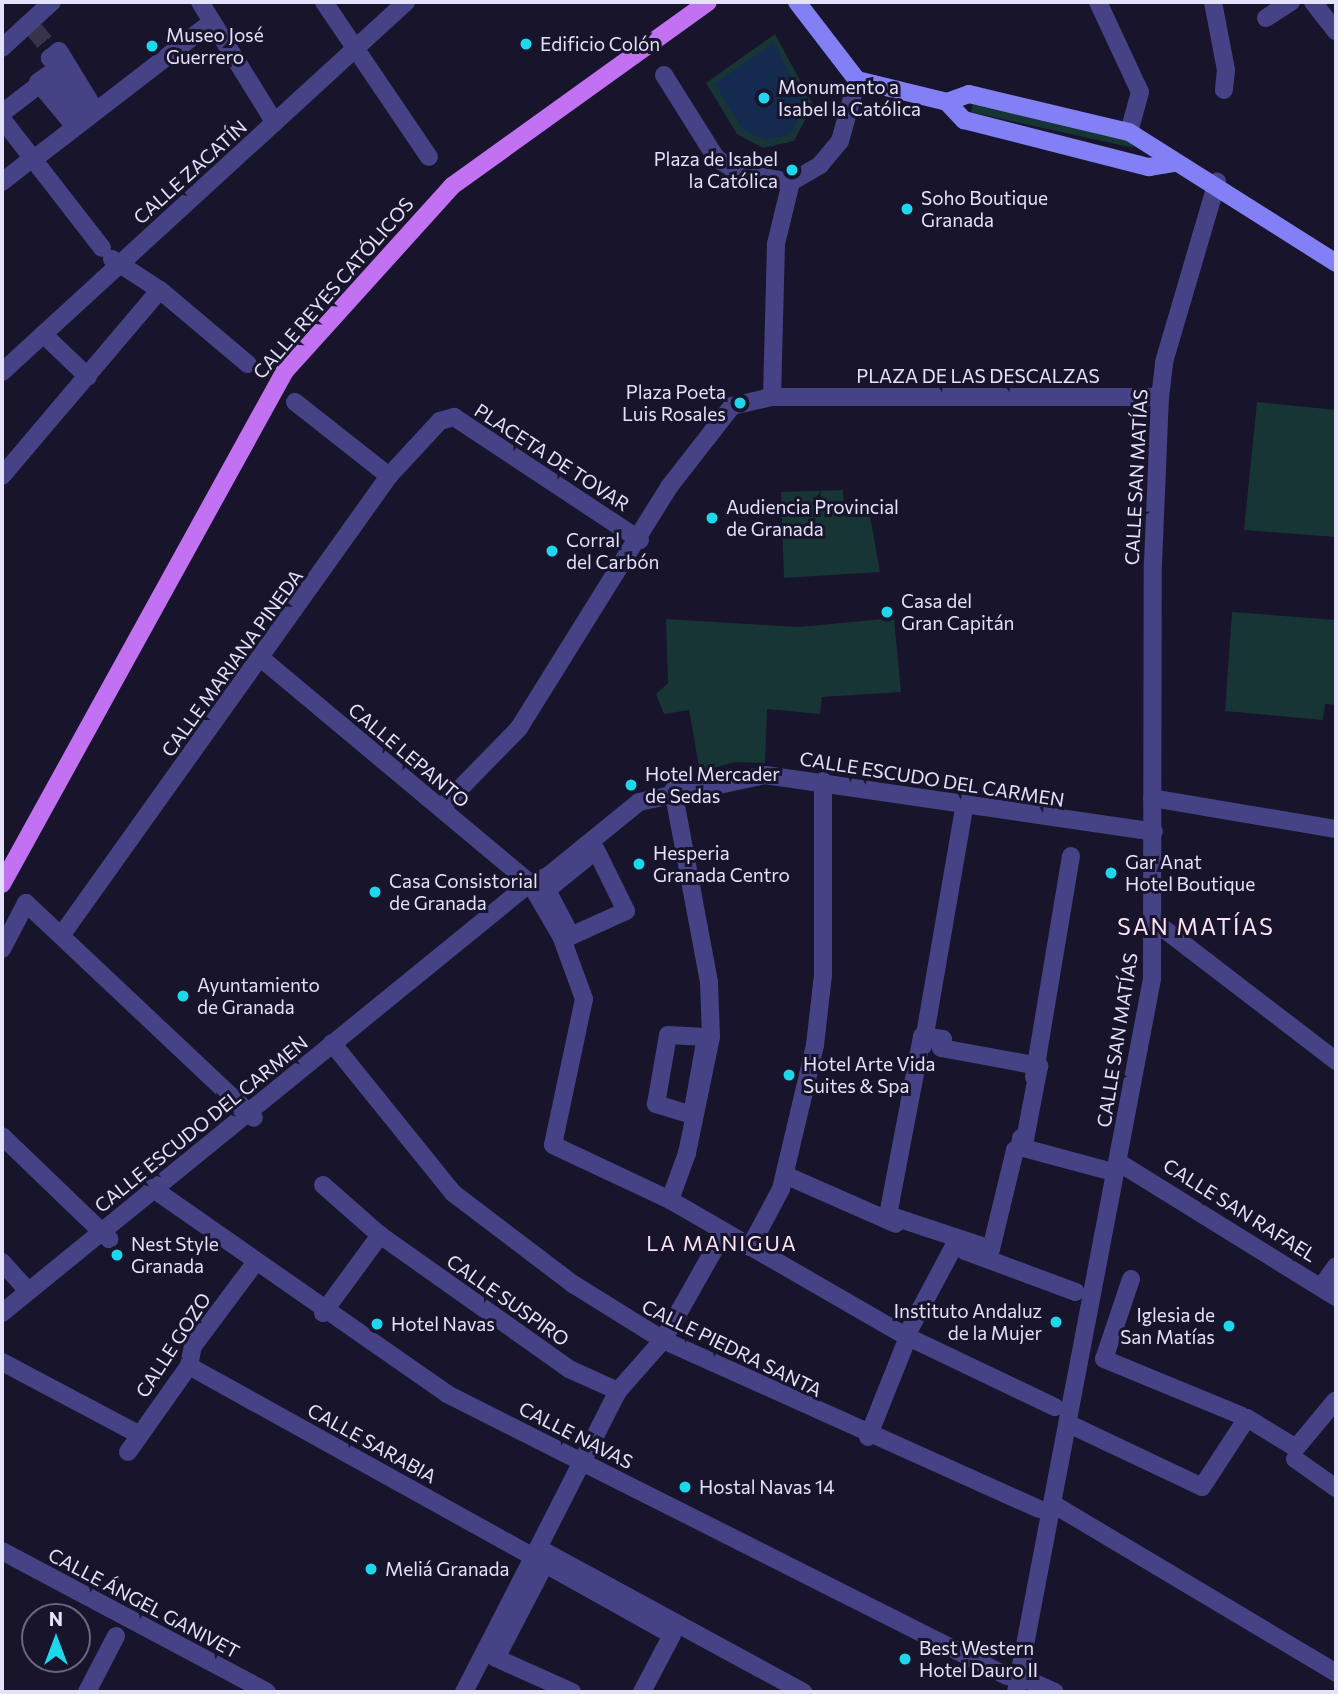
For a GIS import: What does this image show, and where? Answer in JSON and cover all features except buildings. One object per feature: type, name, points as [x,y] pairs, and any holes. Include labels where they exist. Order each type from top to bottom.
[{"type":"main road","name":"CALLE REYES CATÓLICOS","points":[[2,884],[285,371],[444,193],[708,2]]},
{"type":"main road","points":[[797,2],[857,80],[947,102],[964,120],[1149,167],[1175,163]]},
{"type":"main road","points":[[947,102],[969,94],[1129,132],[1175,163],[1217,182],[1336,263]]},
{"type":"street","points":[[2,48],[31,26],[52,2]]},
{"type":"street","points":[[200,2],[275,123]]},
{"type":"street","points":[[324,2],[429,157]]},
{"type":"street","name":"CALLE ZACATÍN","points":[[2,372],[43,334],[110,257],[275,123],[352,46],[406,2]]},
{"type":"street","points":[[1098,2],[1140,92],[1129,132]]},
{"type":"street","points":[[1213,2],[1224,90]]},
{"type":"street","points":[[1266,18],[1291,2]]},
{"type":"street","points":[[1313,2],[1336,32]]},
{"type":"street","points":[[2,182],[85,116],[212,22]]},
{"type":"street","points":[[2,113],[58,68],[50,58],[60,51],[84,83],[77,88],[92,105],[85,116],[72,123],[46,79]]},
{"type":"street","points":[[664,75],[716,158],[740,173],[791,182],[820,164],[840,141],[857,80]]},
{"type":"street","points":[[2,119],[110,257],[160,290],[248,364]]},
{"type":"street","points":[[441,808],[519,728],[640,540],[668,487],[732,406],[772,397],[776,244],[791,182]]},
{"type":"street","name":"CALLE SAN MATÍAS","points":[[1014,1681],[1046,1507],[1069,1424],[1112,1166],[1152,979],[1155,922],[1152,798],[1160,397],[1164,362],[1217,182]]},
{"type":"street","points":[[2,476],[160,290]]},
{"type":"street","points":[[43,334],[88,377]]},
{"type":"street","name":"PLAZA DE LAS DESCALZAS","points":[[772,397],[1160,397]]},
{"type":"street","points":[[295,402],[389,477]]},
{"type":"street","name":"PLACETA DE TOVAR","points":[[440,421],[454,417],[640,540]]},
{"type":"street","name":"CALLE MARIANA PINEDA","points":[[63,933],[262,659],[389,477],[440,421]]},
{"type":"street","name":"CALLE LEPANTO","points":[[262,659],[539,886]]},
{"type":"street","name":"CALLE ESCUDO DEL CARMEN","points":[[2,1313],[156,1191],[249,1109],[539,886],[639,802],[673,790],[765,775],[823,781],[964,808],[1074,824],[1154,831]]},
{"type":"street","points":[[750,1247],[785,1175],[823,975],[823,781]]},
{"type":"street","points":[[670,1200],[687,1153],[711,1037],[709,982],[673,790]]},
{"type":"street","points":[[1152,798],[1336,829]]},
{"type":"street","points":[[891,1219],[964,808]]},
{"type":"street","points":[[596,850],[626,911],[571,936],[539,886],[596,850]]},
{"type":"street","points":[[891,1219],[991,1249],[1020,1147],[1072,856]]},
{"type":"street","points":[[539,886],[584,999],[553,1145],[670,1200],[907,1336],[1055,1407]]},
{"type":"street","points":[[2,949],[26,903],[63,933],[249,1109]]},
{"type":"street","points":[[1155,922],[1336,1061]]},
{"type":"street","points":[[668,1035],[706,1037],[692,1115],[656,1104],[668,1035]]},
{"type":"street","points":[[925,1036],[943,1039],[941,1048],[1036,1065]]},
{"type":"street","name":"CALLE PIEDRA SANTA","points":[[332,1043],[453,1193],[573,1284],[663,1340],[868,1437],[1046,1507],[1336,1673]]},
{"type":"street","points":[[2,1136],[102,1233]]},
{"type":"street","name":"CALLE SAN RAFAEL","points":[[1020,1147],[1112,1166],[1322,1286],[1336,1297]]},
{"type":"street","points":[[785,1175],[954,1246],[1076,1292]]},
{"type":"street","name":"CALLE SUSPIRO","points":[[323,1185],[380,1235],[569,1369],[618,1391]]},
{"type":"street","name":"CALLE NAVAS","points":[[156,1191],[323,1313],[447,1394],[1014,1681],[1055,1692]]},
{"type":"street","points":[[464,1692],[618,1391],[663,1340],[724,1232]]},
{"type":"street","points":[[323,1313],[380,1235]]},
{"type":"street","points":[[868,1437],[907,1336],[954,1246]]},
{"type":"street","points":[[2,1262],[28,1291]]},
{"type":"street","name":"CALLE GOZO","points":[[128,1452],[138,1434],[189,1366],[193,1346],[255,1263]]},
{"type":"street","points":[[1322,1286],[1336,1266]]},
{"type":"street","points":[[1131,1279],[1104,1359],[1242,1416]]},
{"type":"street","points":[[2,1362],[138,1434]]},
{"type":"street","name":"CALLE SARABIA","points":[[189,1366],[803,1692]]},
{"type":"street","points":[[1069,1424],[1202,1487],[1247,1418],[1296,1448],[1336,1400]]},
{"type":"street","points":[[1295,1459],[1336,1488]]},
{"type":"street","name":"CALLE ÁNGEL GANIVET","points":[[2,1551],[267,1692]]},
{"type":"street","points":[[572,1692],[496,1658],[545,1564],[671,1635],[642,1692]]},
{"type":"street","points":[[87,1692],[116,1636]]},
{"type":"green space","points":[[775,34],[813,105],[794,141],[763,148],[737,134],[706,83]]},
{"type":"green space","points":[[973,103],[1130,141],[1134,148],[971,112]]},
{"type":"green space","points":[[1257,402],[1336,410],[1336,537],[1244,530]]},
{"type":"green space","points":[[843,490],[844,516],[870,516],[880,572],[784,578],[781,492]]},
{"type":"green space","points":[[1232,612],[1336,620],[1336,705],[1325,704],[1323,720],[1225,711]]},
{"type":"green space","points":[[894,618],[901,692],[822,697],[820,714],[767,709],[765,763],[735,762],[700,772],[689,710],[664,714],[656,694],[668,683],[666,619],[799,627]]},
{"type":"water","points":[[774,42],[806,106],[790,135],[766,140],[743,130],[715,84]]},
{"type":"tunnel","points":[[33,28],[55,55]]},
{"type":"place","name":"Edificio Colón","points":[[526,44]]},
{"type":"place","name":"Museo José Guerrero","points":[[152,46]]},
{"type":"place","name":"Monumento a Isabel la Católica","points":[[764,98]]},
{"type":"place","name":"Plaza de Isabel la Católica","points":[[792,170]]},
{"type":"place","name":"Soho Boutique Granada","points":[[907,209]]},
{"type":"place","name":"Plaza Poeta Luis Rosales","points":[[740,403]]},
{"type":"place","name":"Audiencia Provincial de Granada","points":[[712,518]]},
{"type":"place","name":"Corral del Carbón","points":[[552,551]]},
{"type":"place","name":"Casa del Gran Capitán","points":[[887,612]]},
{"type":"place","name":"Hotel Mercader de Sedas","points":[[631,785]]},
{"type":"place","name":"Hesperia Granada Centro","points":[[639,864]]},
{"type":"place","name":"Gar Anat Hotel Boutique","points":[[1111,873]]},
{"type":"place","name":"Casa Consistorial de Granada","points":[[375,892]]},
{"type":"place","name":"Ayuntamiento de Granada","points":[[183,996]]},
{"type":"place","name":"Hotel Arte Vida Suites & Spa","points":[[789,1075]]},
{"type":"place","name":"Nest Style Granada","points":[[117,1255]]},
{"type":"place","name":"Instituto Andaluz de la Mujer","points":[[1056,1322]]},
{"type":"place","name":"Hotel Navas","points":[[377,1324]]},
{"type":"place","name":"Iglesia de San Matías","points":[[1229,1326]]},
{"type":"place","name":"Hostal Navas 14","points":[[685,1487]]},
{"type":"place","name":"Meliá Granada","points":[[371,1569]]},
{"type":"place","name":"Best Western Hotel Dauro II","points":[[905,1659]]},
{"type":"district","name":"SAN MATÍAS","points":[[1196,926]]},
{"type":"district","name":"LA MANIGUA","points":[[722,1243]]}]
